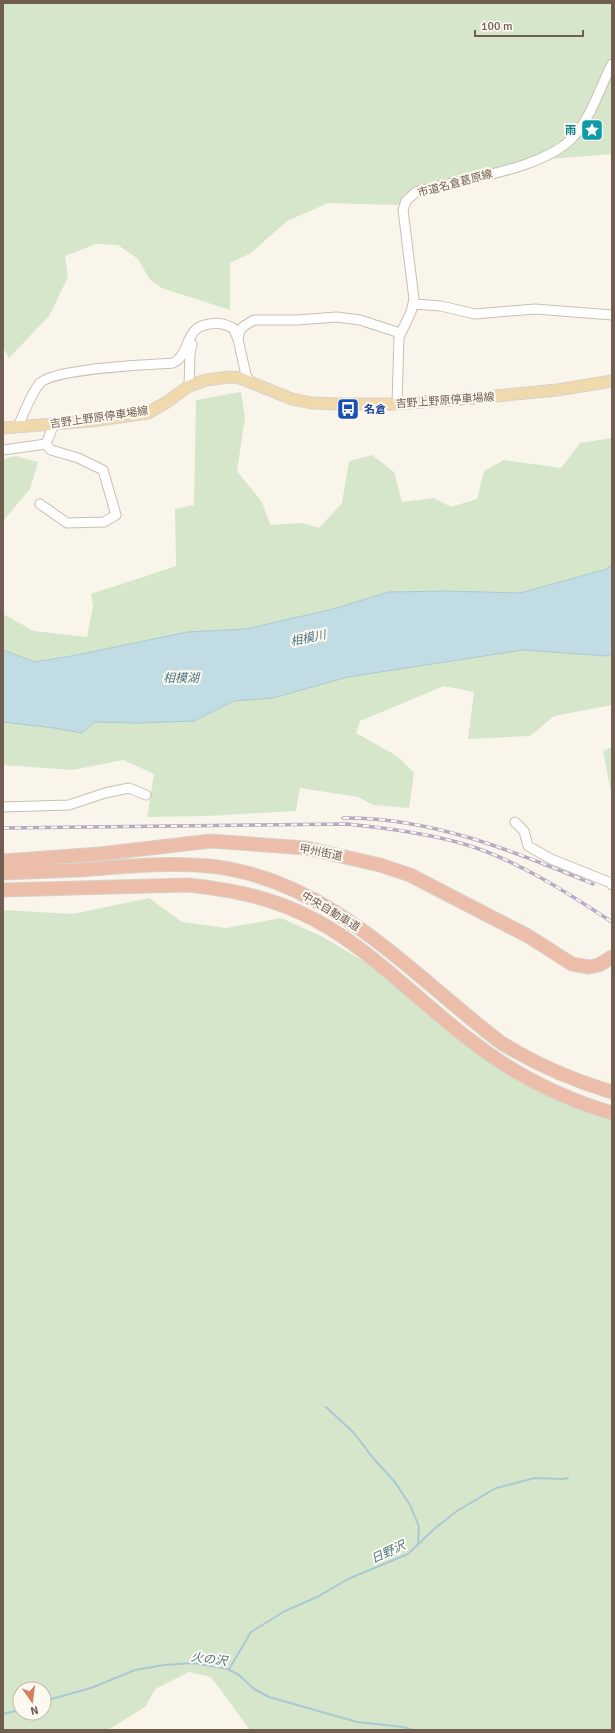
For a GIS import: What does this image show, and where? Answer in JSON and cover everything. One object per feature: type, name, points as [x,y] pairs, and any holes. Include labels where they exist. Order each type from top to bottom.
[{"type":"highway","name":"甲州街道","points":[[3,862],[99,854],[211,841],[306,848],[380,865],[410,875],[528,936],[572,964],[589,967],[599,965],[612,957]]},
{"type":"highway","name":"中央自動車道","points":[[3,873],[130,866],[210,866],[234,870],[282,884],[323,904],[348,920],[391,952],[471,1020],[500,1042],[540,1065],[571,1079],[612,1092]]},
{"type":"highway","name":"中央自動車道","points":[[3,890],[50,890],[153,885],[187,885],[242,892],[280,904],[314,919],[350,942],[382,966],[469,1040],[489,1054],[524,1076],[566,1096],[612,1113]]},
{"type":"main road","name":"吉野上野原停車場線","points":[[3,428],[54,424],[148,413],[167,402],[189,386],[206,380],[230,377],[240,378],[292,399],[312,403],[397,404],[556,390],[612,381]]},
{"type":"street","name":"市道名倉葛原線","points":[[414,304],[403,216],[406,201],[416,192],[525,164],[546,157],[562,147],[575,136],[588,115],[612,64]]},
{"type":"street","points":[[397,404],[400,333],[414,304],[441,306],[475,314],[535,309],[612,315]]},
{"type":"street","points":[[238,338],[240,330],[244,326],[254,320],[264,319],[297,320],[337,317],[360,320],[400,333]]},
{"type":"street","points":[[189,386],[192,341],[199,333],[214,323]]},
{"type":"street","points":[[18,427],[40,384],[49,377],[85,370],[173,363],[180,360],[184,354],[189,339],[199,326],[214,323],[222,323],[233,328],[238,338],[246,375],[250,382]]},
{"type":"street","points":[[46,444],[54,424]]},
{"type":"street","points":[[3,450],[46,444]]},
{"type":"street","points":[[40,504],[67,523],[104,522],[116,515],[103,470],[78,458],[51,450],[46,444]]},
{"type":"street","points":[[3,807],[69,805],[92,799],[106,793],[129,788],[146,795]]},
{"type":"street","points":[[515,822],[524,831],[528,846],[551,859],[611,883],[612,885]]},
{"type":"green space","points":[[3,3],[612,3],[612,154],[537,160],[455,176],[397,205],[328,203],[287,221],[251,253],[230,263],[230,310],[162,288],[150,280],[138,259],[118,245],[96,244],[65,256],[68,277],[49,316],[9,358],[3,347]]},
{"type":"green space","points":[[241,392],[245,418],[237,471],[262,502],[270,525],[302,523],[319,528],[342,503],[349,461],[372,455],[394,472],[402,502],[434,498],[451,507],[477,499],[484,471],[504,460],[561,468],[580,443],[612,438],[612,564],[607,569],[520,593],[446,591],[389,592],[333,609],[246,629],[187,632],[77,655],[35,662],[3,650],[3,614],[34,631],[87,637],[93,606],[91,594],[176,566],[175,509],[194,505],[196,400]]},
{"type":"green space","points":[[16,456],[38,462],[30,489],[3,521],[3,459]]},
{"type":"green space","points":[[523,650],[607,656],[612,654],[612,705],[554,716],[530,736],[468,739],[474,692],[444,686],[360,721],[356,733],[397,756],[414,773],[409,808],[373,805],[358,797],[300,788],[296,811],[207,816],[147,817],[154,774],[123,760],[73,770],[3,765],[3,722],[82,733],[95,722],[138,723],[194,721],[234,701],[273,698],[348,677]]},
{"type":"green space","points":[[612,747],[612,797],[603,751]]},
{"type":"green space","points":[[149,898],[182,922],[226,928],[281,918],[323,937],[375,968],[491,1064],[560,1101],[612,1121],[612,1730],[250,1730],[211,1677],[189,1672],[155,1689],[145,1707],[108,1730],[3,1730],[3,910],[73,914]]},
{"type":"water","name":"相模湖","points":[[612,564],[612,654],[607,656],[523,650],[348,677],[273,698],[234,701],[194,721],[138,723],[95,722],[82,733],[3,722],[3,650],[35,662],[77,655],[187,632],[246,629],[333,609],[389,592],[446,591],[520,593],[607,569]]},
{"type":"waterway","name":"日野沢","points":[[326,1407],[354,1433],[373,1458],[395,1482],[410,1505],[419,1527],[418,1545]]},
{"type":"waterway","name":"日野沢","points":[[229,1669],[251,1632],[285,1611],[317,1597],[348,1579],[408,1554],[434,1529],[457,1511],[496,1488],[535,1478],[568,1478]]},
{"type":"waterway","name":"日野沢","points":[[52,1699],[91,1688],[135,1670],[164,1665],[193,1663],[228,1669],[239,1675],[254,1689],[269,1697],[357,1722],[403,1727],[413,1730]]},
{"type":"waterway","name":"火の沢","points":[[3,1714],[12,1712]]},
{"type":"railway","points":[[343,818],[375,819],[408,823],[471,838],[502,848],[593,884]]},
{"type":"railway","points":[[3,828],[347,824],[406,831],[464,844],[502,858],[541,878],[612,922]]},
{"type":"place","name":"雨","points":[[592,130]]},
{"type":"place","name":"名倉","points":[[348,409]]},
{"type":"water label","name":"相模川","points":[[308,638]]}]
